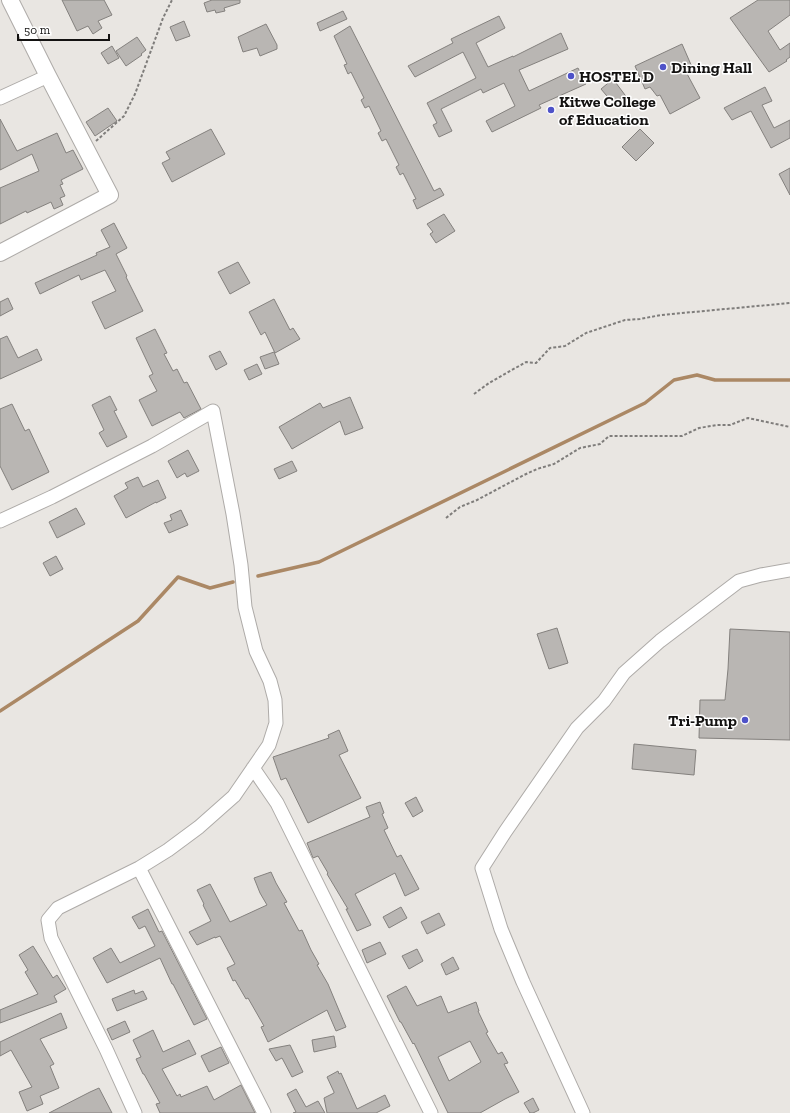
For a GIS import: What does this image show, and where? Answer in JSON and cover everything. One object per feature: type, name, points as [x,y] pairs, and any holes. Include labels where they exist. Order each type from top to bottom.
[{"type":"street","points":[[0,254],[110,195],[10,0]]},
{"type":"street","points":[[0,98],[48,76]]},
{"type":"street","points":[[0,521],[52,497],[152,446],[213,411],[235,528],[241,565],[245,607],[256,651],[270,681],[275,700],[276,723],[272,737],[269,745],[234,796],[199,827],[168,850],[139,868],[58,908],[48,920],[51,938],[106,1049],[135,1113]]},
{"type":"street","points":[[583,1113],[523,982],[501,929],[482,868],[577,728],[604,701],[624,673],[660,641],[739,581],[761,575],[790,570]]},
{"type":"street","points":[[253,768],[278,803],[431,1113]]},
{"type":"street","points":[[139,868],[264,1113]]},
{"type":"path","points":[[86,148],[101,138],[124,116],[135,94],[163,18],[172,0]]},
{"type":"path","points":[[474,394],[489,383],[526,362],[536,363],[550,348],[565,346],[586,333],[625,320],[668,314],[790,303]]},
{"type":"path","points":[[446,518],[460,507],[477,500],[537,469],[554,464],[580,448],[600,444],[609,436],[682,436],[699,428],[716,425],[730,425],[748,418],[790,427]]},
{"type":"building","points":[[62,0],[104,0],[112,15],[98,21],[102,28],[93,34],[88,26],[77,31]]},
{"type":"building","points":[[212,0],[240,0],[240,3],[224,8],[225,11],[216,13],[215,10],[207,12],[204,3]]},
{"type":"building","points":[[758,0],[790,0],[790,15],[768,31],[780,50],[790,43],[790,57],[786,60],[787,61],[769,72],[730,18]]},
{"type":"building","points":[[343,11],[347,19],[320,31],[317,23]]},
{"type":"building","points":[[499,16],[505,28],[476,43],[488,67],[513,57],[561,33],[568,49],[519,70],[529,91],[578,68],[586,84],[539,105],[541,108],[492,132],[486,121],[515,106],[504,83],[483,93],[481,89],[441,109],[452,131],[439,137],[433,125],[437,123],[427,103],[476,78],[463,52],[415,77],[408,66],[453,43],[451,39]]},
{"type":"building","points":[[184,21],[190,36],[176,41],[170,27]]},
{"type":"building","points":[[266,24],[277,45],[277,49],[260,56],[257,48],[243,52],[238,37]]},
{"type":"building","points":[[350,26],[434,191],[440,188],[444,195],[417,209],[413,200],[416,199],[403,173],[400,175],[396,167],[399,165],[386,139],[382,141],[378,133],[381,131],[369,106],[365,108],[361,100],[364,98],[351,72],[348,74],[344,65],[347,64],[334,36]]},
{"type":"building","points":[[137,37],[146,50],[141,54],[142,55],[126,66],[116,51]]},
{"type":"building","points":[[682,44],[692,67],[685,70],[700,98],[670,114],[660,95],[657,96],[650,87],[645,89],[635,66]]},
{"type":"building","points":[[112,46],[119,58],[108,64],[101,53]]},
{"type":"building","points":[[613,79],[628,99],[617,108],[601,89]]},
{"type":"building","points":[[765,87],[772,101],[762,105],[774,128],[790,120],[790,138],[771,148],[751,111],[732,120],[724,108]]},
{"type":"building","points":[[108,108],[117,121],[95,136],[86,122]]},
{"type":"building","points":[[0,119],[17,151],[57,133],[66,153],[73,150],[83,169],[61,180],[63,184],[60,185],[65,196],[60,198],[63,205],[54,209],[51,202],[27,213],[26,211],[0,224],[0,188],[39,171],[32,154],[0,170]]},
{"type":"building","points":[[211,129],[225,154],[172,182],[162,163],[170,159],[166,152]]},
{"type":"building","points":[[640,129],[654,143],[636,161],[622,147]]},
{"type":"building","points":[[790,168],[790,195],[779,174]]},
{"type":"building","points":[[444,214],[455,231],[436,243],[430,234],[433,232],[427,224]]},
{"type":"building","points":[[114,223],[127,248],[116,254],[143,311],[105,329],[92,302],[116,291],[105,270],[81,280],[79,275],[40,294],[35,283],[97,255],[96,253],[110,247],[101,230]]},
{"type":"building","points":[[238,262],[250,283],[230,294],[218,272]]},
{"type":"building","points":[[8,298],[13,309],[0,316],[0,302]]},
{"type":"building","points":[[274,299],[290,330],[293,328],[300,339],[275,353],[265,332],[261,335],[249,312]]},
{"type":"building","points":[[155,329],[167,353],[164,354],[173,371],[177,369],[184,383],[187,382],[201,409],[184,418],[180,412],[152,426],[139,400],[157,391],[149,376],[153,374],[136,338]]},
{"type":"building","points":[[7,336],[18,358],[37,349],[42,360],[0,379],[0,339]]},
{"type":"building","points":[[220,351],[227,364],[216,370],[209,356]]},
{"type":"building","points":[[274,352],[279,364],[265,369],[260,357]]},
{"type":"building","points":[[257,364],[262,374],[249,380],[244,370]]},
{"type":"building","points":[[110,396],[117,410],[114,411],[127,437],[107,447],[99,433],[104,430],[92,405]]},
{"type":"building","points":[[350,397],[363,428],[345,435],[340,421],[292,449],[279,427],[320,403],[323,408]]},
{"type":"building","points":[[12,404],[25,431],[29,429],[49,472],[12,490],[0,466],[0,409]]},
{"type":"building","points":[[188,450],[199,471],[187,477],[185,473],[177,478],[168,461]]},
{"type":"building","points":[[292,461],[297,471],[279,479],[274,469]]},
{"type":"building","points":[[138,477],[143,487],[158,480],[166,498],[126,518],[114,496],[128,488],[125,483]]},
{"type":"building","points":[[76,508],[85,524],[57,538],[49,522]]},
{"type":"building","points":[[181,510],[188,525],[169,533],[164,523],[172,520],[170,515]]},
{"type":"building","points":[[56,556],[63,569],[50,576],[43,563]]},
{"type":"building","points":[[557,628],[568,663],[549,669],[537,634]]},
{"type":"building","points":[[730,629],[790,632],[790,740],[699,738],[700,700],[725,700]]},
{"type":"building","points":[[339,730],[348,751],[339,755],[361,798],[308,823],[286,778],[281,780],[273,757],[329,738],[328,735]]},
{"type":"building","points":[[634,744],[696,750],[694,775],[632,769]]},
{"type":"building","points":[[416,797],[423,811],[413,817],[405,803]]},
{"type":"building","points":[[380,802],[384,813],[382,814],[388,828],[384,830],[397,857],[401,855],[419,889],[405,896],[395,873],[355,894],[371,925],[357,931],[346,909],[348,909],[327,874],[328,873],[318,856],[313,858],[307,843],[370,817],[366,807]]},
{"type":"building","points":[[271,872],[287,902],[284,903],[299,931],[302,930],[319,964],[317,965],[328,984],[346,1027],[336,1031],[327,1010],[268,1042],[261,1027],[264,1026],[248,998],[246,999],[235,980],[233,981],[227,968],[235,964],[220,936],[197,945],[189,932],[211,921],[197,890],[210,884],[230,922],[267,905],[254,878]]},
{"type":"building","points":[[401,907],[407,918],[389,928],[383,917]]},
{"type":"building","points":[[148,909],[159,932],[162,931],[207,1019],[194,1025],[160,958],[107,983],[93,958],[111,948],[120,963],[155,946],[145,926],[139,929],[132,917]]},
{"type":"building","points":[[439,913],[445,925],[427,934],[421,922]]},
{"type":"building","points":[[380,942],[386,954],[367,963],[362,950]]},
{"type":"building","points":[[33,946],[53,978],[57,975],[66,989],[54,996],[57,1002],[0,1023],[0,1010],[38,994],[25,972],[28,970],[19,955]]},
{"type":"building","points":[[417,949],[423,961],[409,969],[402,956]]},
{"type":"building","points":[[453,957],[459,969],[446,975],[441,964]]},
{"type":"building","points":[[406,986],[417,1006],[441,996],[448,1013],[476,1002],[478,1011],[488,1032],[486,1033],[498,1054],[502,1052],[508,1063],[504,1064],[519,1092],[480,1113],[448,1113],[414,1043],[413,1044],[400,1022],[387,996]],"holes":[[[470,1041],[481,1062],[449,1081],[438,1057]]]},
{"type":"building","points":[[134,990],[135,994],[143,991],[147,999],[117,1011],[112,999]]},
{"type":"building","points":[[61,1013],[67,1028],[40,1039],[54,1064],[50,1066],[59,1088],[40,1096],[43,1104],[27,1111],[19,1092],[32,1087],[11,1050],[0,1056],[0,1042]]},
{"type":"building","points":[[125,1021],[130,1032],[112,1040],[107,1029]]},
{"type":"building","points":[[153,1030],[163,1052],[189,1040],[196,1054],[162,1069],[177,1096],[180,1094],[181,1097],[207,1086],[214,1100],[241,1085],[255,1113],[160,1113],[156,1104],[160,1103],[136,1059],[141,1057],[133,1040]]},
{"type":"building","points":[[334,1036],[336,1047],[314,1052],[312,1040]]},
{"type":"building","points":[[290,1045],[303,1072],[292,1077],[282,1058],[276,1061],[269,1049]]},
{"type":"building","points":[[221,1047],[229,1063],[209,1072],[201,1056]]},
{"type":"building","points":[[338,1071],[339,1074],[341,1073],[357,1109],[385,1095],[390,1106],[376,1113],[327,1113],[324,1098],[334,1092],[327,1077]]},
{"type":"building","points":[[99,1088],[112,1113],[49,1113],[90,1092]]},
{"type":"building","points":[[296,1089],[306,1107],[318,1101],[325,1113],[293,1113],[296,1112],[287,1094]]},
{"type":"building","points":[[533,1098],[539,1110],[530,1113],[524,1103]]},
{"type":"waterway","points":[[258,576],[319,562],[645,403],[674,380],[697,375],[715,380],[790,380]]},
{"type":"waterway","points":[[0,711],[138,621],[178,577],[210,588],[233,582]]},
{"type":"place","name":"Dining Hall","points":[[663,67]]},
{"type":"place","name":"HOSTEL D","points":[[571,76]]},
{"type":"place","name":"Kitwe College of Education","points":[[551,110]]},
{"type":"place","name":"Tri-Pump","points":[[745,720]]}]
